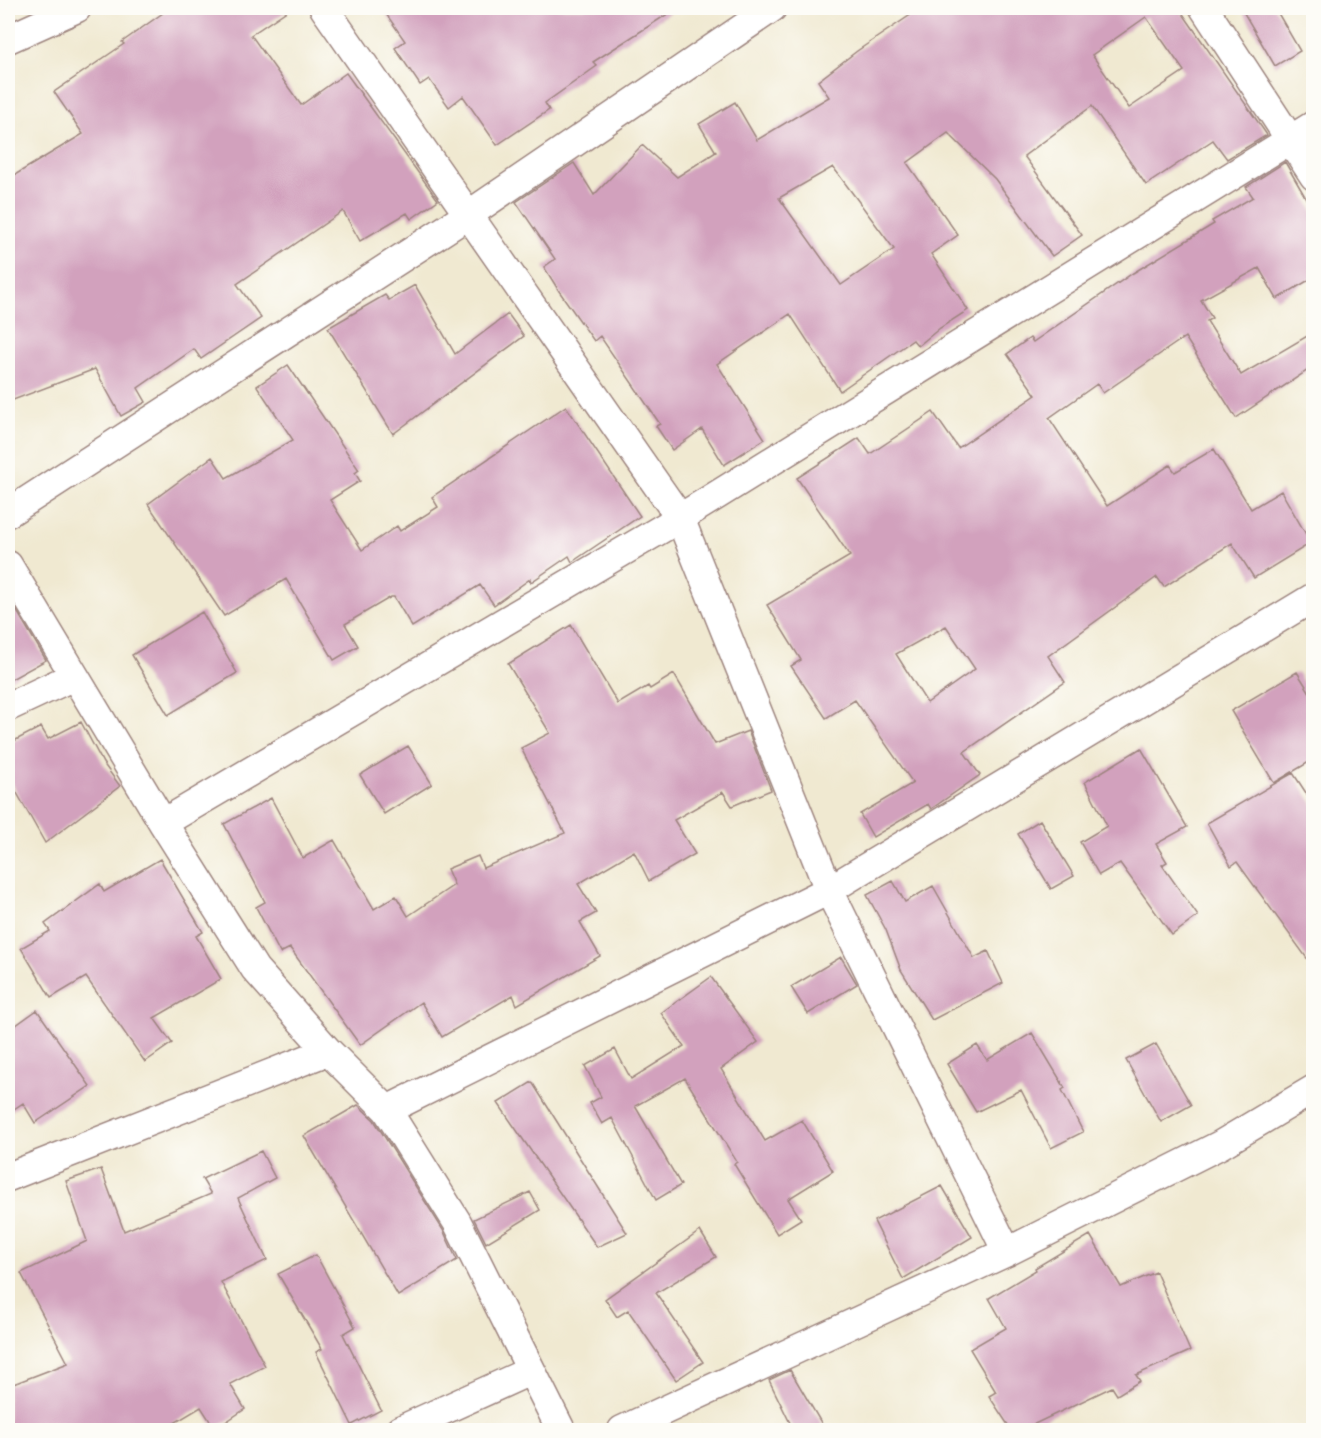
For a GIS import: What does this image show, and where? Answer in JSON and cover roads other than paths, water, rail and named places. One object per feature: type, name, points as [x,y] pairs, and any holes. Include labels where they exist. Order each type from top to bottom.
[{"type":"street","points":[[8,39],[76,8]]},
{"type":"street","points":[[324,8],[680,518],[829,890],[1007,1252]]},
{"type":"street","points":[[8,513],[468,215],[772,8]]},
{"type":"street","points":[[1204,8],[1302,132],[1314,176]]},
{"type":"street","points":[[163,823],[680,518],[1302,132]]},
{"type":"street","points":[[8,565],[163,823],[255,969],[328,1051],[387,1110],[458,1222],[561,1431]]},
{"type":"street","points":[[387,1110],[829,890],[1314,597]]},
{"type":"street","points":[[8,707],[74,676]]},
{"type":"street","points":[[8,1177],[328,1051]]},
{"type":"street","points":[[622,1431],[1007,1252],[1220,1145],[1314,1089]]},
{"type":"street","points":[[400,1431],[530,1371]]}]
